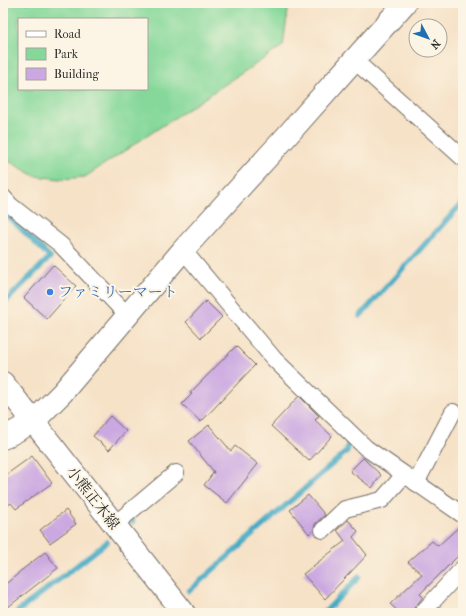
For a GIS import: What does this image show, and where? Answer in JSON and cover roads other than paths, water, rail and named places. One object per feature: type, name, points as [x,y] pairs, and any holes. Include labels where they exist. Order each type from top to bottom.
[{"type":"street","points":[[3,438],[33,422],[62,393],[183,250],[405,3]]},
{"type":"street","points":[[354,60],[463,158]]},
{"type":"street","points":[[3,197],[10,205],[61,245],[128,316]]},
{"type":"street","points":[[183,250],[274,359],[366,448],[463,515]]},
{"type":"street","name":"小熊正木線","points":[[3,383],[184,613]]},
{"type":"street","points":[[323,530],[345,509],[382,500],[410,479],[453,412]]},
{"type":"street","points":[[114,525],[176,473]]},
{"type":"street","points":[[422,613],[463,568]]},
{"type":"waterway","points":[[360,316],[463,202]]},
{"type":"waterway","points":[[3,211],[50,257],[3,304]]},
{"type":"waterway","points":[[189,591],[347,451],[348,443]]},
{"type":"waterway","points":[[16,613],[107,542]]},
{"type":"waterway","points":[[324,613],[359,577]]},
{"type":"place","name":"ファミリーマート","points":[[50,292]]}]
